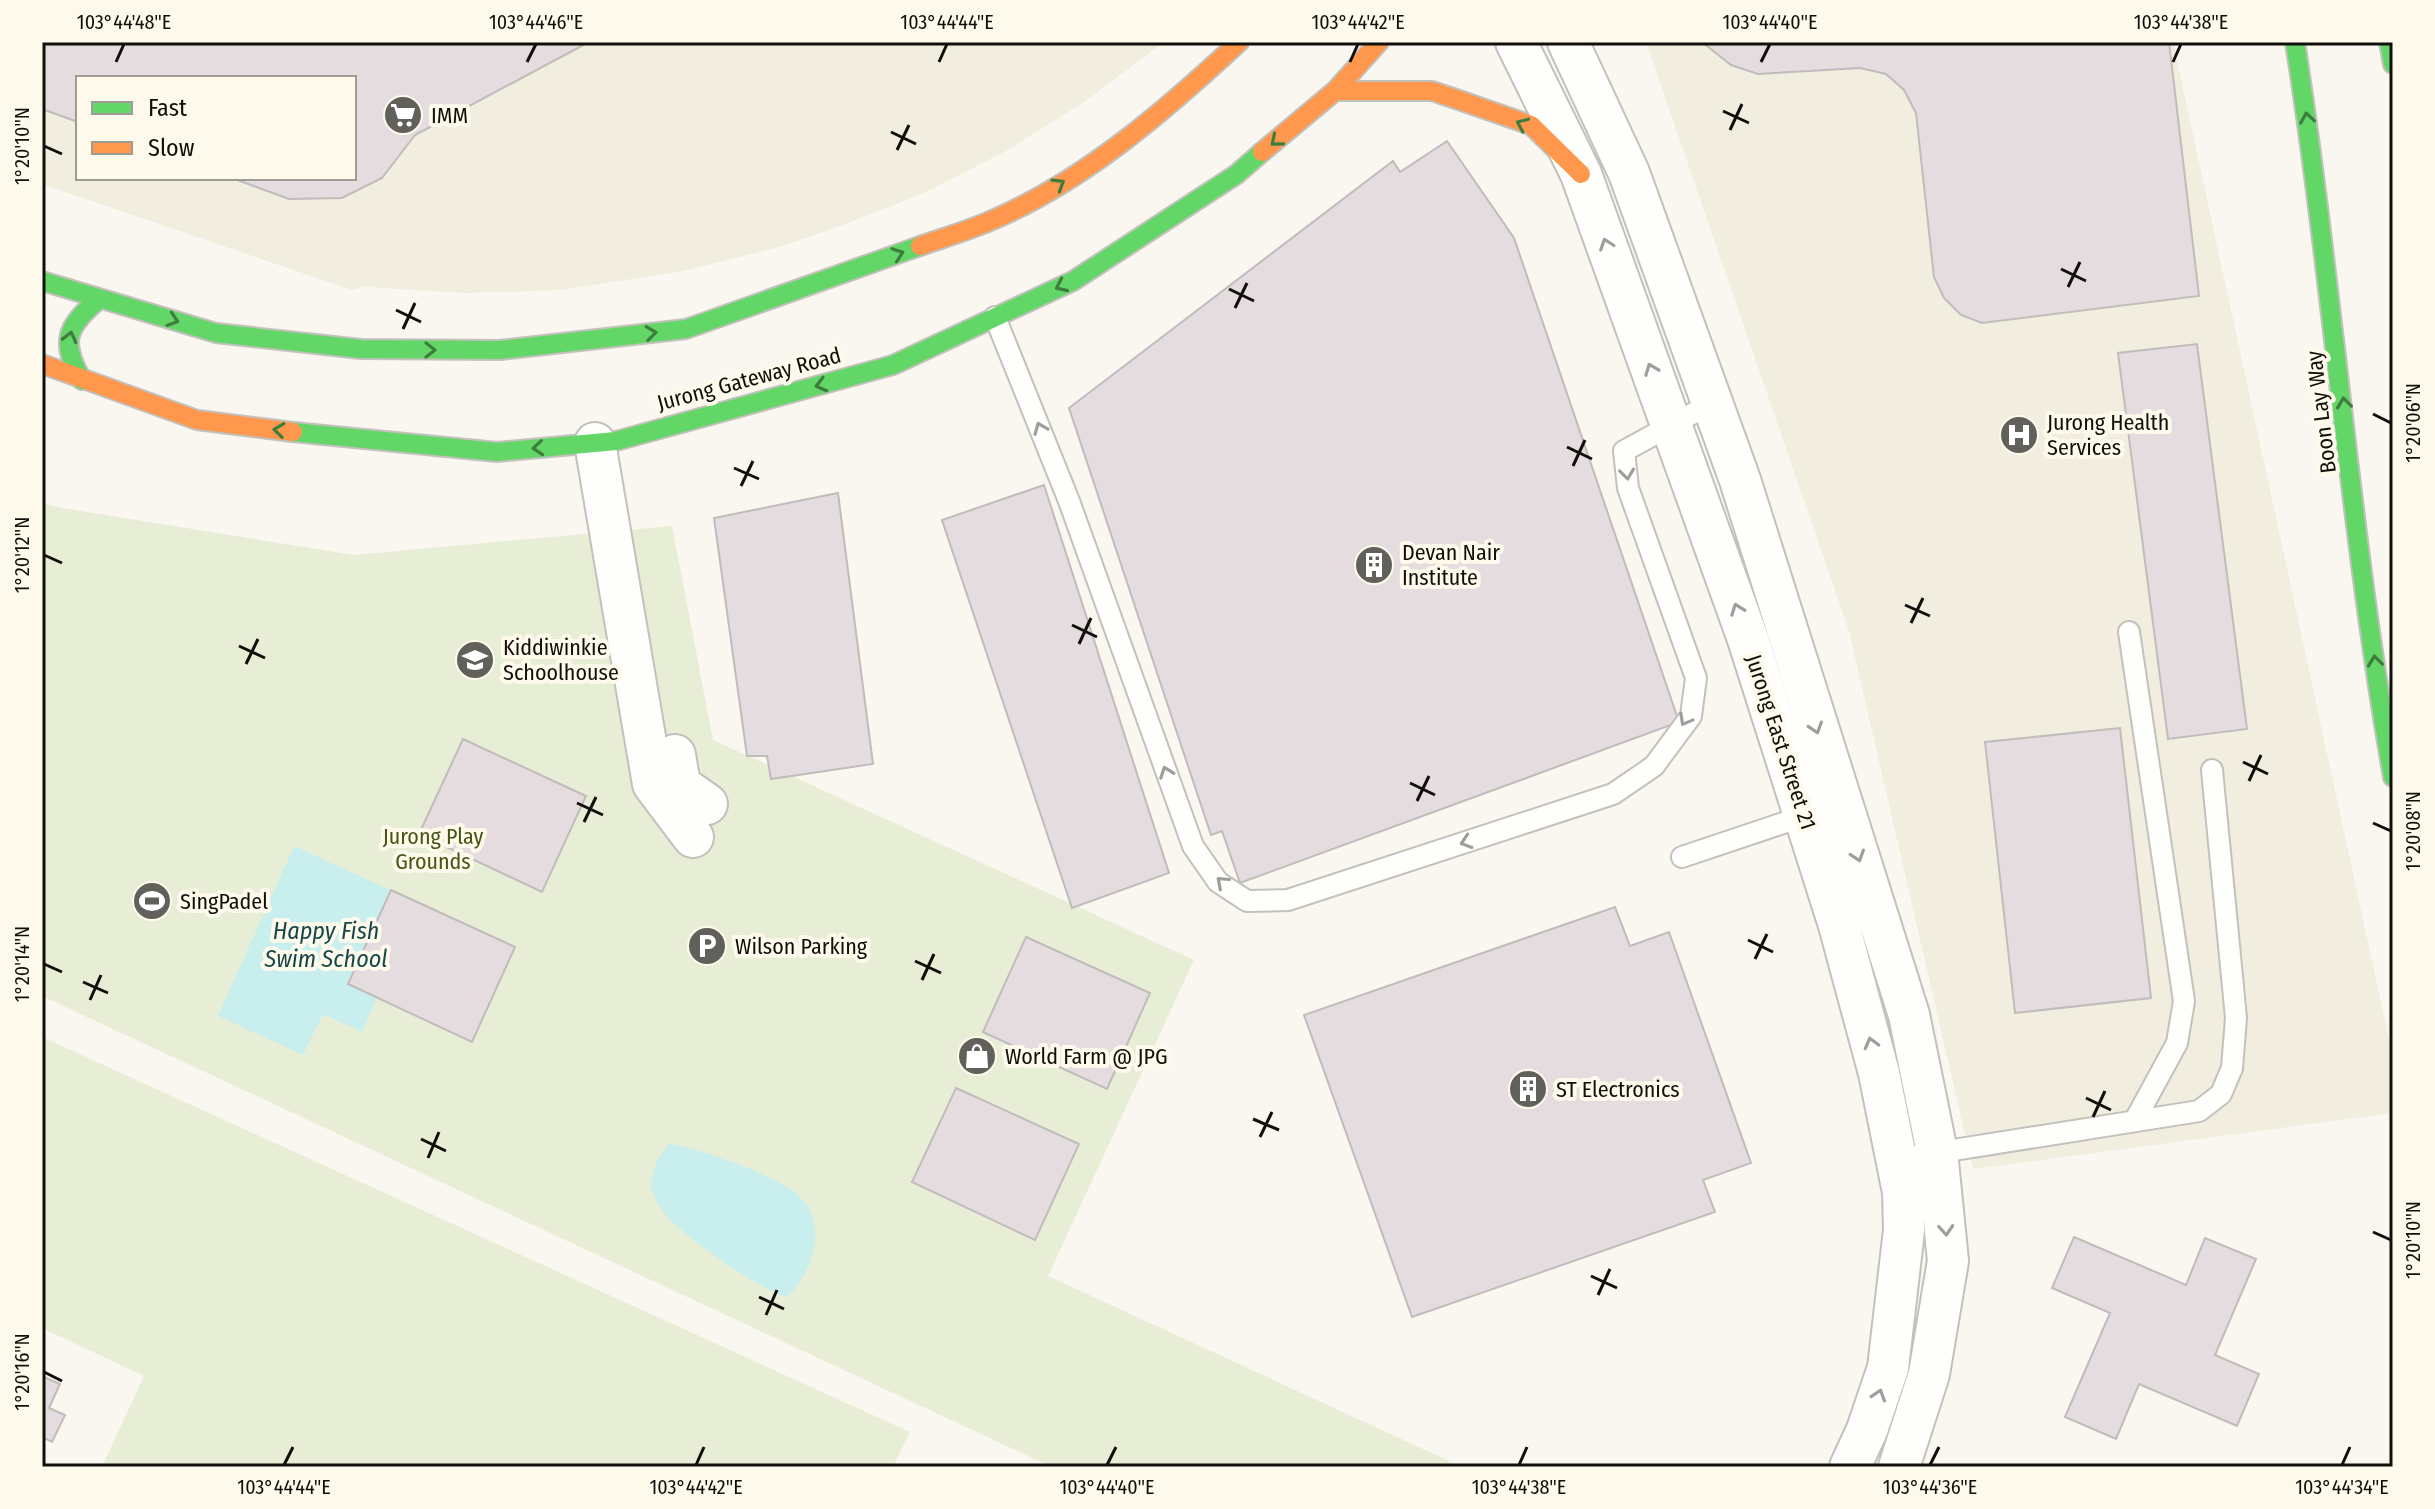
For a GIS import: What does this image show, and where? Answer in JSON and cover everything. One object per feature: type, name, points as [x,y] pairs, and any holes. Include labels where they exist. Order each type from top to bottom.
[{"type":"main road","points":[[42,281],[216,333],[361,349],[500,350],[686,329],[991,221],[1061,184],[1177,100],[1239,42]]},
{"type":"main road","name":"Jurong Gateway Road","points":[[42,364],[197,420],[348,439],[497,452],[605,442],[893,365],[1073,281],[1237,174],[1335,91],[1379,42]]},
{"type":"main road","name":"Boon Lay Way","points":[[2295,42],[2318,188],[2378,693],[2393,777]]},
{"type":"main road","points":[[2389,42],[2393,64]]},
{"type":"main road","points":[[1335,91],[1432,91],[1443,94],[1531,125],[1581,174]]},
{"type":"main road","points":[[82,380],[67,358],[67,338],[77,317],[98,300]]},
{"type":"street","name":"Jurong East Street 21","points":[[1516,42],[1581,174],[1671,423],[1719,491],[1909,1015],[1937,1152],[1948,1261],[1929,1374],[1899,1467]]},
{"type":"street","name":"Jurong East Street 21","points":[[1568,42],[1629,173],[1712,403],[1719,491],[1748,639],[1867,1028],[1897,1159],[1904,1230],[1888,1368],[1867,1430],[1850,1467]]},
{"type":"street","points":[[605,442],[652,621],[680,785],[700,821]]},
{"type":"lane","points":[[995,317],[1069,501],[1193,846],[1218,882],[1247,901],[1288,900],[1613,794],[1654,766],[1691,716],[1696,678],[1628,488],[1624,451],[1712,403]]},
{"type":"lane","points":[[2129,632],[2184,1001],[2177,1043],[2135,1120]]},
{"type":"lane","points":[[1897,1159],[2199,1111],[2221,1094],[2232,1068],[2236,1018],[2212,770]]},
{"type":"lane","points":[[1682,857],[1804,816]]},
{"type":"shaded area","points":[[42,42],[1164,42],[1084,102],[1006,151],[924,193],[783,246],[683,271],[561,290],[466,293],[365,287],[352,290],[42,184]]},
{"type":"shaded area","name":"Jurong Health Services","points":[[1646,42],[2173,42],[2393,1058],[2393,1113],[1973,1169],[1849,631]]},
{"type":"green space","name":"Jurong Play Grounds","points":[[42,502],[56,507],[354,555],[672,526],[713,740],[1194,960],[1048,1276],[1462,1467],[1052,1467],[42,996]]},
{"type":"green space","points":[[42,1037],[910,1432],[893,1467],[102,1467],[144,1376],[42,1328]]},
{"type":"water","name":"Happy Fish Swim School","points":[[294,846],[515,947],[494,994],[398,952],[362,1032],[323,1014],[303,1055],[218,1016]]},
{"type":"water","points":[[668,1144],[698,1150],[757,1172],[790,1189],[809,1208],[814,1221],[814,1248],[804,1275],[787,1297],[722,1261],[687,1235],[662,1210],[650,1185],[657,1161]]},
{"type":"building","name":"IMM","points":[[42,42],[589,42],[415,135],[382,178],[342,198],[289,199],[237,180],[356,180],[356,76],[76,76],[76,121],[42,109]]},
{"type":"building","name":"IMM","points":[[42,42],[589,42],[415,135],[382,178],[342,198],[289,199],[237,180],[356,180],[356,76],[76,76],[76,121],[42,109]]},
{"type":"building","points":[[1702,42],[2169,42],[2199,296],[1982,323],[1961,315],[1944,298],[1934,277],[1916,113],[1904,90],[1886,74],[1860,68],[1758,74],[1731,65]]},
{"type":"building","name":"Devan Nair Institute","points":[[1447,141],[1514,238],[1679,722],[1240,883],[1222,831],[1211,835],[1069,408],[1393,161],[1400,172]]},
{"type":"building","points":[[2197,344],[2247,729],[2168,739],[2118,353]]},
{"type":"building","points":[[1044,485],[1169,873],[1072,908],[942,520]]},
{"type":"building","points":[[838,493],[873,764],[771,779],[767,756],[747,756],[714,518]]},
{"type":"building","points":[[2120,728],[2151,998],[2015,1013],[1985,742]]},
{"type":"building","points":[[463,739],[586,796],[542,892],[419,834]]},
{"type":"building","points":[[391,890],[515,947],[472,1042],[348,984]]},
{"type":"building","name":"ST Electronics","points":[[1615,907],[1630,946],[1669,932],[1751,1163],[1703,1180],[1715,1212],[1412,1317],[1304,1015]]},
{"type":"building","points":[[1026,937],[1150,993],[1107,1089],[983,1032]]},
{"type":"building","points":[[956,1088],[1079,1144],[1035,1240],[912,1182]]},
{"type":"building","points":[[2074,1237],[2186,1285],[2205,1238],[2256,1259],[2215,1355],[2259,1374],[2237,1426],[2139,1384],[2116,1439],[2065,1417],[2110,1313],[2052,1288]]},
{"type":"building","points":[[42,1376],[60,1384],[49,1408],[65,1415],[52,1442],[42,1437]]},
{"type":"traffic: fast","points":[[2295,42],[2365,594],[2393,777]]},
{"type":"traffic: fast","points":[[2389,42],[2393,64]]},
{"type":"traffic: fast","points":[[293,432],[497,452],[616,441],[893,365],[1073,281],[1237,174],[1262,152]]},
{"type":"traffic: fast","points":[[42,281],[216,333],[361,349],[500,350],[686,329],[920,246]]},
{"type":"traffic: fast","points":[[82,380],[71,355],[70,336],[79,319],[98,300]]},
{"type":"traffic: slow","points":[[920,246],[990,221],[1058,186],[1153,118],[1239,42]]},
{"type":"traffic: slow","points":[[1262,152],[1335,91],[1379,42]]},
{"type":"traffic: slow","points":[[1335,91],[1432,91],[1453,98],[1531,125],[1581,174]]},
{"type":"traffic: slow","points":[[42,364],[197,420],[293,432]]},
{"type":"place","name":"IMM","points":[[403,115]]},
{"type":"place","name":"Jurong Health Services","points":[[2019,435]]},
{"type":"place","name":"Devan Nair Institute","points":[[1374,565]]},
{"type":"place","name":"Kiddiwinkie Schoolhouse","points":[[475,660]]},
{"type":"place","name":"SingPadel","points":[[152,901]]},
{"type":"place","name":"Wilson Parking","points":[[707,946]]},
{"type":"place","name":"World Farm @ JPG","points":[[977,1056]]},
{"type":"place","name":"ST Electronics","points":[[1528,1089]]}]
